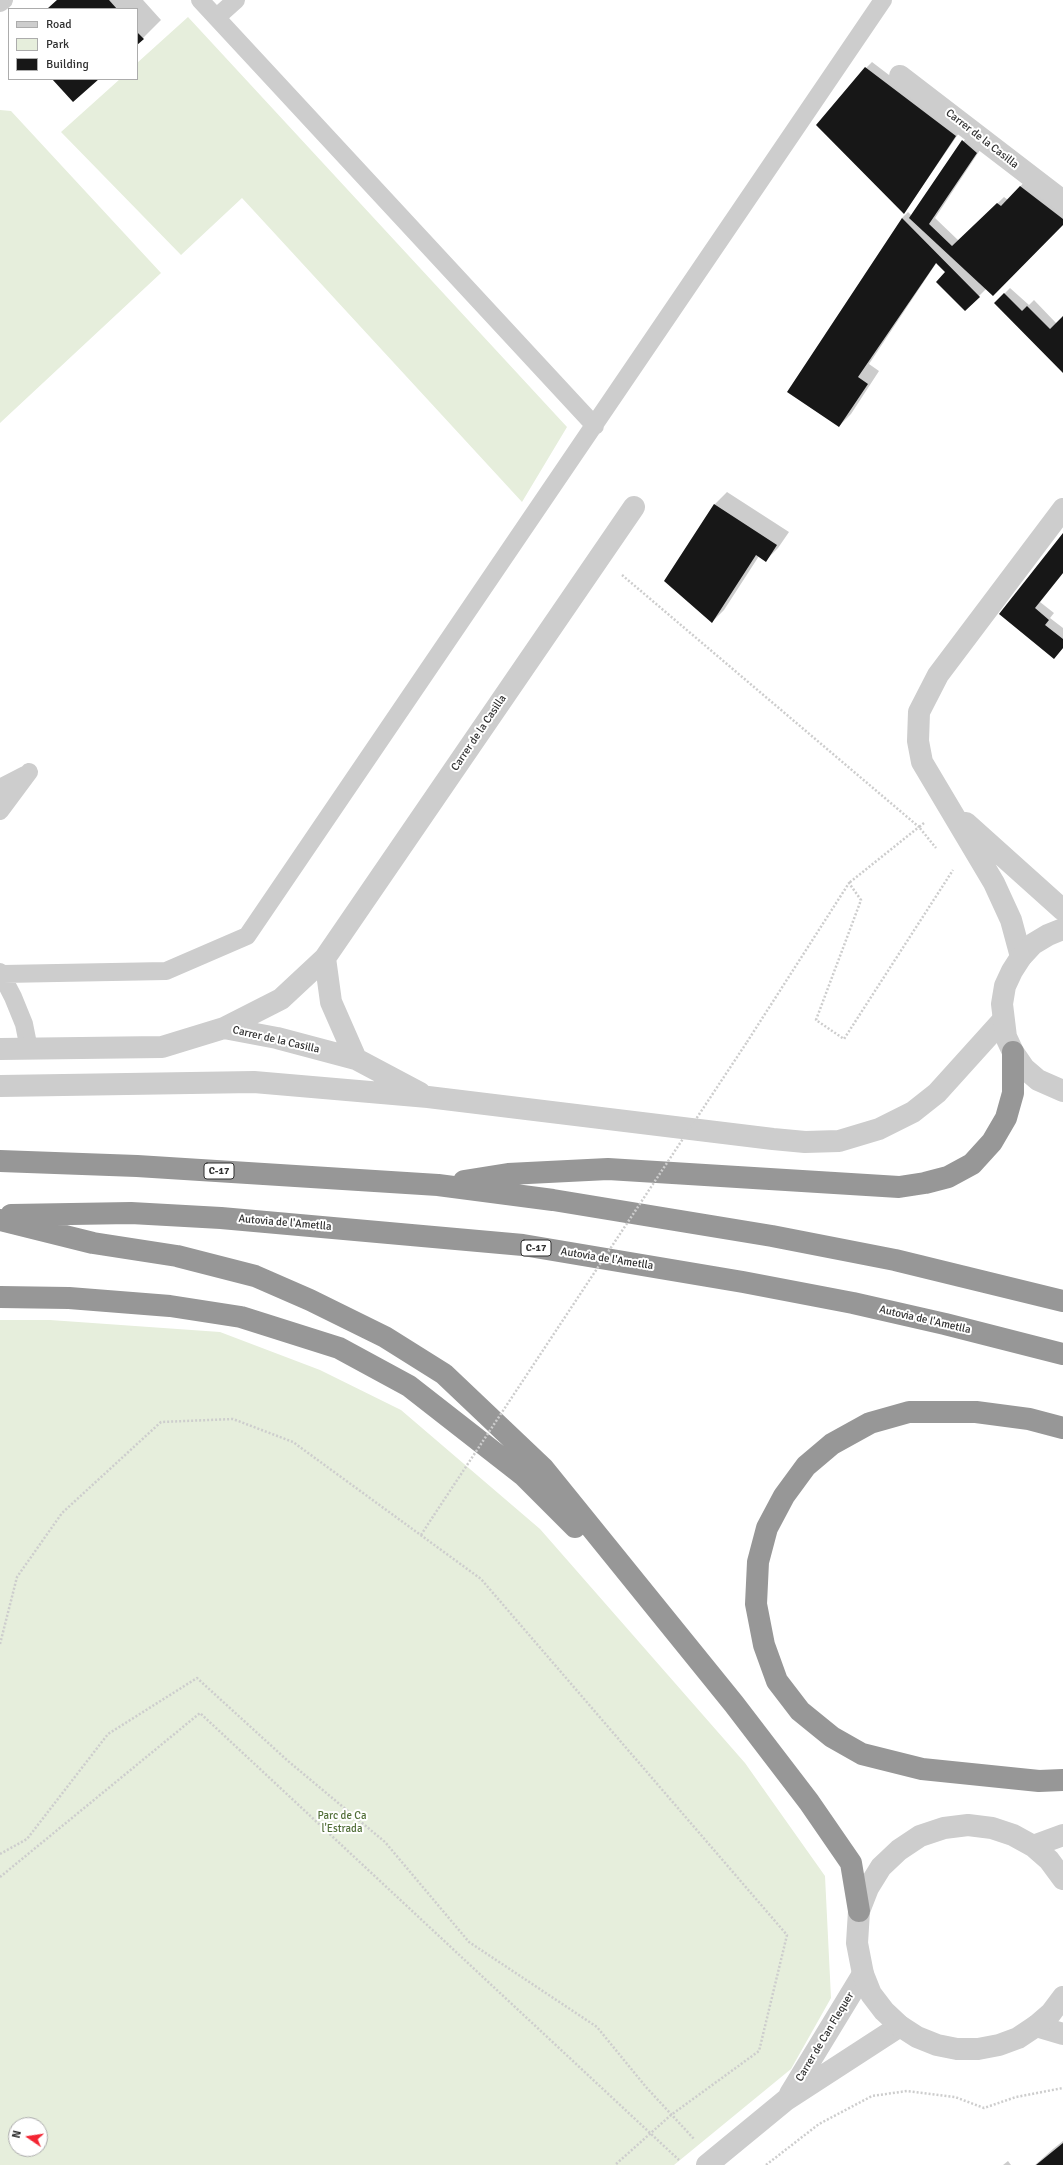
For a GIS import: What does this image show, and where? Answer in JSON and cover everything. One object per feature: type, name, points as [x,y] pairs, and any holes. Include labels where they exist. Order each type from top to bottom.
[{"type":"highway","points":[[438,1185],[508,1174],[608,1169],[899,1187],[925,1184],[948,1177],[972,1164],[992,1142],[1006,1118],[1013,1093],[1012,1052]]},
{"type":"highway","name":"C-17","points":[[0,1161],[137,1166],[438,1185],[553,1200],[772,1236],[895,1260],[1063,1301]]},
{"type":"highway","name":"Autovia de l'Ametlla","points":[[0,1215],[131,1213],[213,1218],[523,1245],[743,1282],[845,1302],[945,1324],[1063,1354]]},
{"type":"highway","points":[[0,1220],[93,1243],[177,1256],[255,1276],[310,1300],[385,1337],[444,1374],[543,1468],[628,1575],[734,1704],[822,1820],[851,1864],[859,1911]]},
{"type":"highway","points":[[0,1297],[69,1298],[154,1305],[241,1317],[339,1348],[409,1386],[523,1475],[587,1539],[628,1575]]},
{"type":"highway","points":[[1063,1428],[1029,1418],[976,1412],[909,1412],[870,1423],[832,1444],[806,1466],[784,1496],[767,1528],[758,1562],[756,1604],[764,1645],[777,1681],[800,1711],[832,1738],[862,1754],[922,1769],[1039,1781],[1063,1780]]},
{"type":"street","name":"Carrer de la Casilla","points":[[900,76],[1063,202]]},
{"type":"street","name":"Carrer de la Casilla","points":[[224,1028],[281,999],[325,958],[634,507]]},
{"type":"street","points":[[1021,957],[1011,920],[994,882],[922,762],[918,740],[919,712],[938,676],[1063,510]]},
{"type":"street","points":[[948,806],[1063,910]]},
{"type":"street","points":[[1063,929],[1033,944],[1021,957],[1012,970],[1005,986],[1002,1004],[1002,1021],[1012,1052],[1024,1068],[1038,1080],[1063,1091]]},
{"type":"street","points":[[325,958],[331,1002],[356,1059]]},
{"type":"street","points":[[0,1086],[254,1082],[428,1097],[773,1139],[805,1142],[839,1141],[879,1129],[913,1112],[937,1093],[1002,1021]]},
{"type":"street","name":"Carrer de la Casilla","points":[[224,1028],[277,1038],[356,1059],[428,1097]]},
{"type":"street","points":[[0,1049],[162,1047],[224,1028]]},
{"type":"street","points":[[1063,1879],[1049,1860],[1033,1846],[1013,1835],[992,1828],[968,1825],[944,1828],[920,1836],[899,1850],[881,1867],[868,1888],[859,1911],[857,1943],[863,1974],[871,1994],[884,2011],[900,2026],[917,2037],[937,2045],[957,2049],[978,2049],[999,2045],[1018,2038],[1036,2026],[1051,2013],[1063,1996]]},
{"type":"street","points":[[1033,1846],[1063,1835]]},
{"type":"street","name":"Carrer de Can Flequer","points":[[786,2100],[863,1974]]},
{"type":"street","name":"Carrer de Can Flequer","points":[[710,2162],[786,2100],[900,2026]]},
{"type":"street","points":[[1036,2026],[1063,2034]]},
{"type":"lane","points":[[0,3],[4,0]]},
{"type":"lane","points":[[200,0],[595,426]]},
{"type":"lane","points":[[217,17],[236,0]]},
{"type":"lane","points":[[29,1049],[24,1024],[1,973],[166,971],[247,936],[595,426],[883,0]]},
{"type":"lane","points":[[0,788],[29,772],[0,812]]},
{"type":"path","points":[[599,558],[621,574],[919,827],[939,851]]},
{"type":"path","points":[[421,1535],[747,1042],[849,882],[948,806]]},
{"type":"path","points":[[849,882],[861,900],[816,1020],[844,1039],[954,869],[949,863]]},
{"type":"path","points":[[0,1644],[17,1577],[62,1513],[161,1422],[232,1419],[293,1442],[481,1579],[787,1935],[759,2051],[671,2115],[615,2165]]},
{"type":"path","points":[[0,1854],[27,1839],[108,1734],[197,1678],[288,1761],[385,1842],[469,1942],[597,2026],[646,2087],[710,2162]]},
{"type":"path","points":[[0,1877],[200,1713],[684,2165]]},
{"type":"path","points":[[766,2165],[819,2124],[872,2096],[907,2091],[955,2097],[984,2108],[1016,2097],[1063,2088]]},
{"type":"green space","points":[[188,17],[567,427],[522,502],[242,198],[181,255],[61,132],[119,80],[138,80],[138,62]]},
{"type":"green space","points":[[0,110],[11,111],[161,273],[0,423]]},
{"type":"green space","name":"Parc de Ca l'Estrada","points":[[0,1320],[50,1320],[220,1332],[320,1370],[401,1410],[540,1529],[745,1763],[825,1876],[831,1998],[791,2069],[674,2165],[0,2165]]},
{"type":"building","points":[[57,0],[109,0],[116,8],[48,8]]},
{"type":"building","points":[[138,33],[144,39],[138,44]]},
{"type":"building","points":[[865,67],[956,136],[904,214],[816,125]]},
{"type":"building","points":[[53,80],[98,80],[73,102]]},
{"type":"building","points":[[962,140],[977,153],[929,224],[952,246],[997,203],[1001,206],[1020,186],[1063,219],[1063,225],[993,296],[909,218]]},
{"type":"building","points":[[902,218],[980,297],[965,311],[936,282],[945,272],[936,263],[858,377],[868,384],[839,427],[787,392]]},
{"type":"building","points":[[1004,293],[1022,311],[1027,306],[1050,329],[1063,316],[1063,373],[994,303]]},
{"type":"building","points":[[714,504],[777,545],[766,562],[756,555],[712,623],[664,581]]},
{"type":"building","points":[[1063,533],[1063,573],[1035,608],[1049,620],[1045,625],[1063,639],[1063,648],[1054,659],[999,614]]},
{"type":"building","points":[[1063,2143],[1063,2165],[1036,2165]]}]
